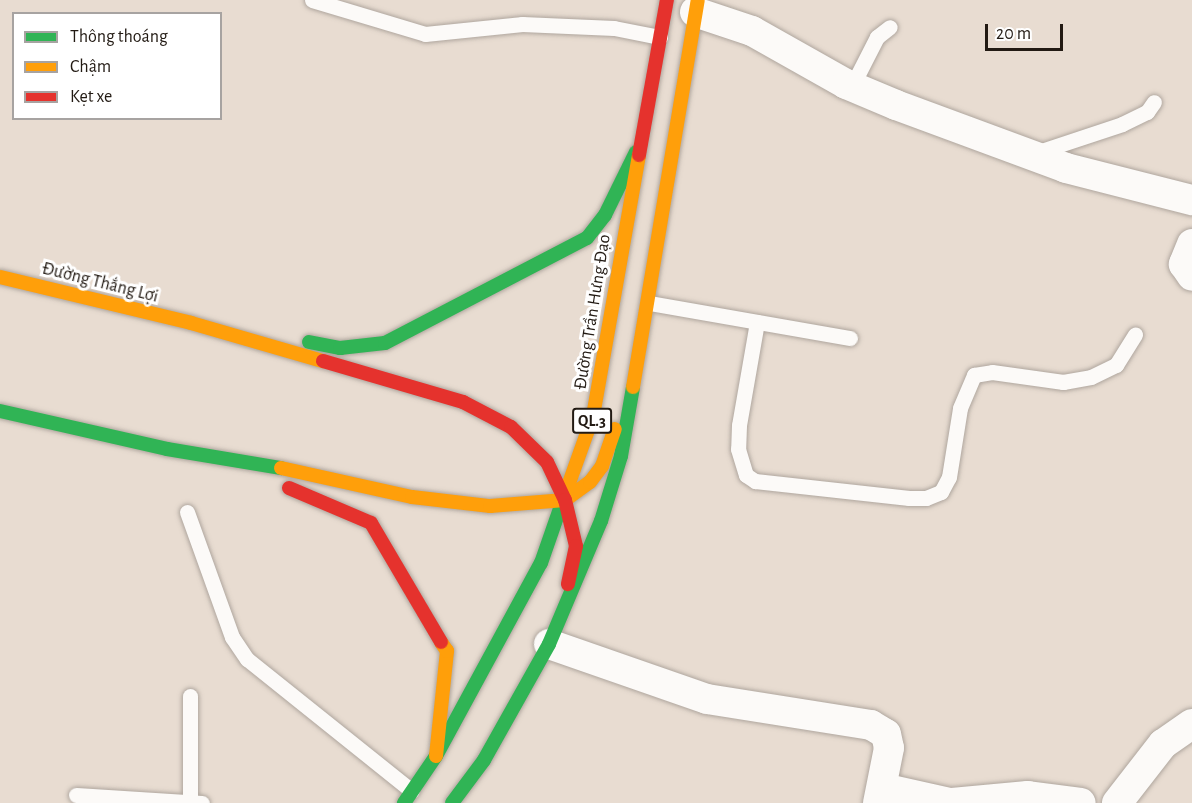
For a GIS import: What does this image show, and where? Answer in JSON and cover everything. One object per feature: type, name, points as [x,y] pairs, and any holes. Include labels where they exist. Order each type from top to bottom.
[{"type":"main road","name":"Đường Trần Hưng Đạo","points":[[408,797],[436,756],[515,615],[565,500],[593,416],[639,145],[667,0]]},
{"type":"main road","name":"QL.3","points":[[452,803],[484,760],[549,644],[601,521],[621,456],[649,303],[697,6]]},
{"type":"main road","points":[[191,323],[340,348],[386,344],[587,238],[605,215],[639,145]]},
{"type":"main road","name":"Đường Thắng Lợi","points":[[0,277],[191,323]]},
{"type":"main road","points":[[613,297],[649,303]]},
{"type":"main road","points":[[191,323],[463,402],[511,427],[539,455],[565,500],[576,546],[563,612]]},
{"type":"main road","points":[[0,411],[167,449],[272,466],[412,497],[490,506],[565,500],[590,482],[602,466],[634,376]]},
{"type":"main road","points":[[167,449],[327,501],[371,523],[447,651],[436,756]]},
{"type":"street","points":[[697,6],[752,31],[852,86],[1066,168],[1192,200]]},
{"type":"street","points":[[1192,244],[1184,264],[1192,276]]},
{"type":"street","points":[[549,644],[707,699],[871,725],[886,734],[889,748],[880,795],[951,803],[1028,796],[1081,803]]},
{"type":"street","points":[[1117,803],[1163,744],[1192,724]]},
{"type":"lane","points":[[312,0],[425,34],[522,24],[614,28],[660,37]]},
{"type":"lane","points":[[852,86],[878,37],[890,27]]},
{"type":"lane","points":[[1029,154],[1122,124],[1148,112],[1154,102]]},
{"type":"lane","points":[[649,303],[850,338]]},
{"type":"lane","points":[[757,322],[738,441],[746,475],[755,481],[909,498],[926,498],[941,492],[949,477],[960,408],[974,375],[993,372],[1063,382],[1091,377],[1116,364],[1135,334]]},
{"type":"lane","points":[[187,512],[232,638],[247,659],[408,797]]},
{"type":"lane","points":[[75,795],[196,802],[190,696]]},
{"type":"traffic: fast","points":[[309,342],[340,348],[385,343],[587,238],[605,215],[636,152]]},
{"type":"traffic: fast","points":[[452,803],[484,760],[549,644],[601,521],[621,456],[633,387]]},
{"type":"traffic: fast","points":[[0,411],[167,449],[281,468]]},
{"type":"traffic: fast","points":[[404,803],[436,756],[541,563],[563,500]]},
{"type":"traffic: slow","points":[[633,387],[698,0]]},
{"type":"traffic: slow","points":[[563,500],[593,416],[639,155]]},
{"type":"traffic: slow","points":[[0,277],[191,323],[323,361]]},
{"type":"traffic: slow","points":[[281,468],[412,497],[490,506],[565,500],[590,482],[602,466],[615,429]]},
{"type":"traffic: slow","points":[[436,756],[447,651],[441,642]]},
{"type":"traffic: jam","points":[[639,155],[667,0]]},
{"type":"traffic: jam","points":[[323,361],[463,402],[511,427],[547,462],[565,500],[576,546],[568,584]]},
{"type":"traffic: jam","points":[[289,488],[371,523],[441,642]]}]
